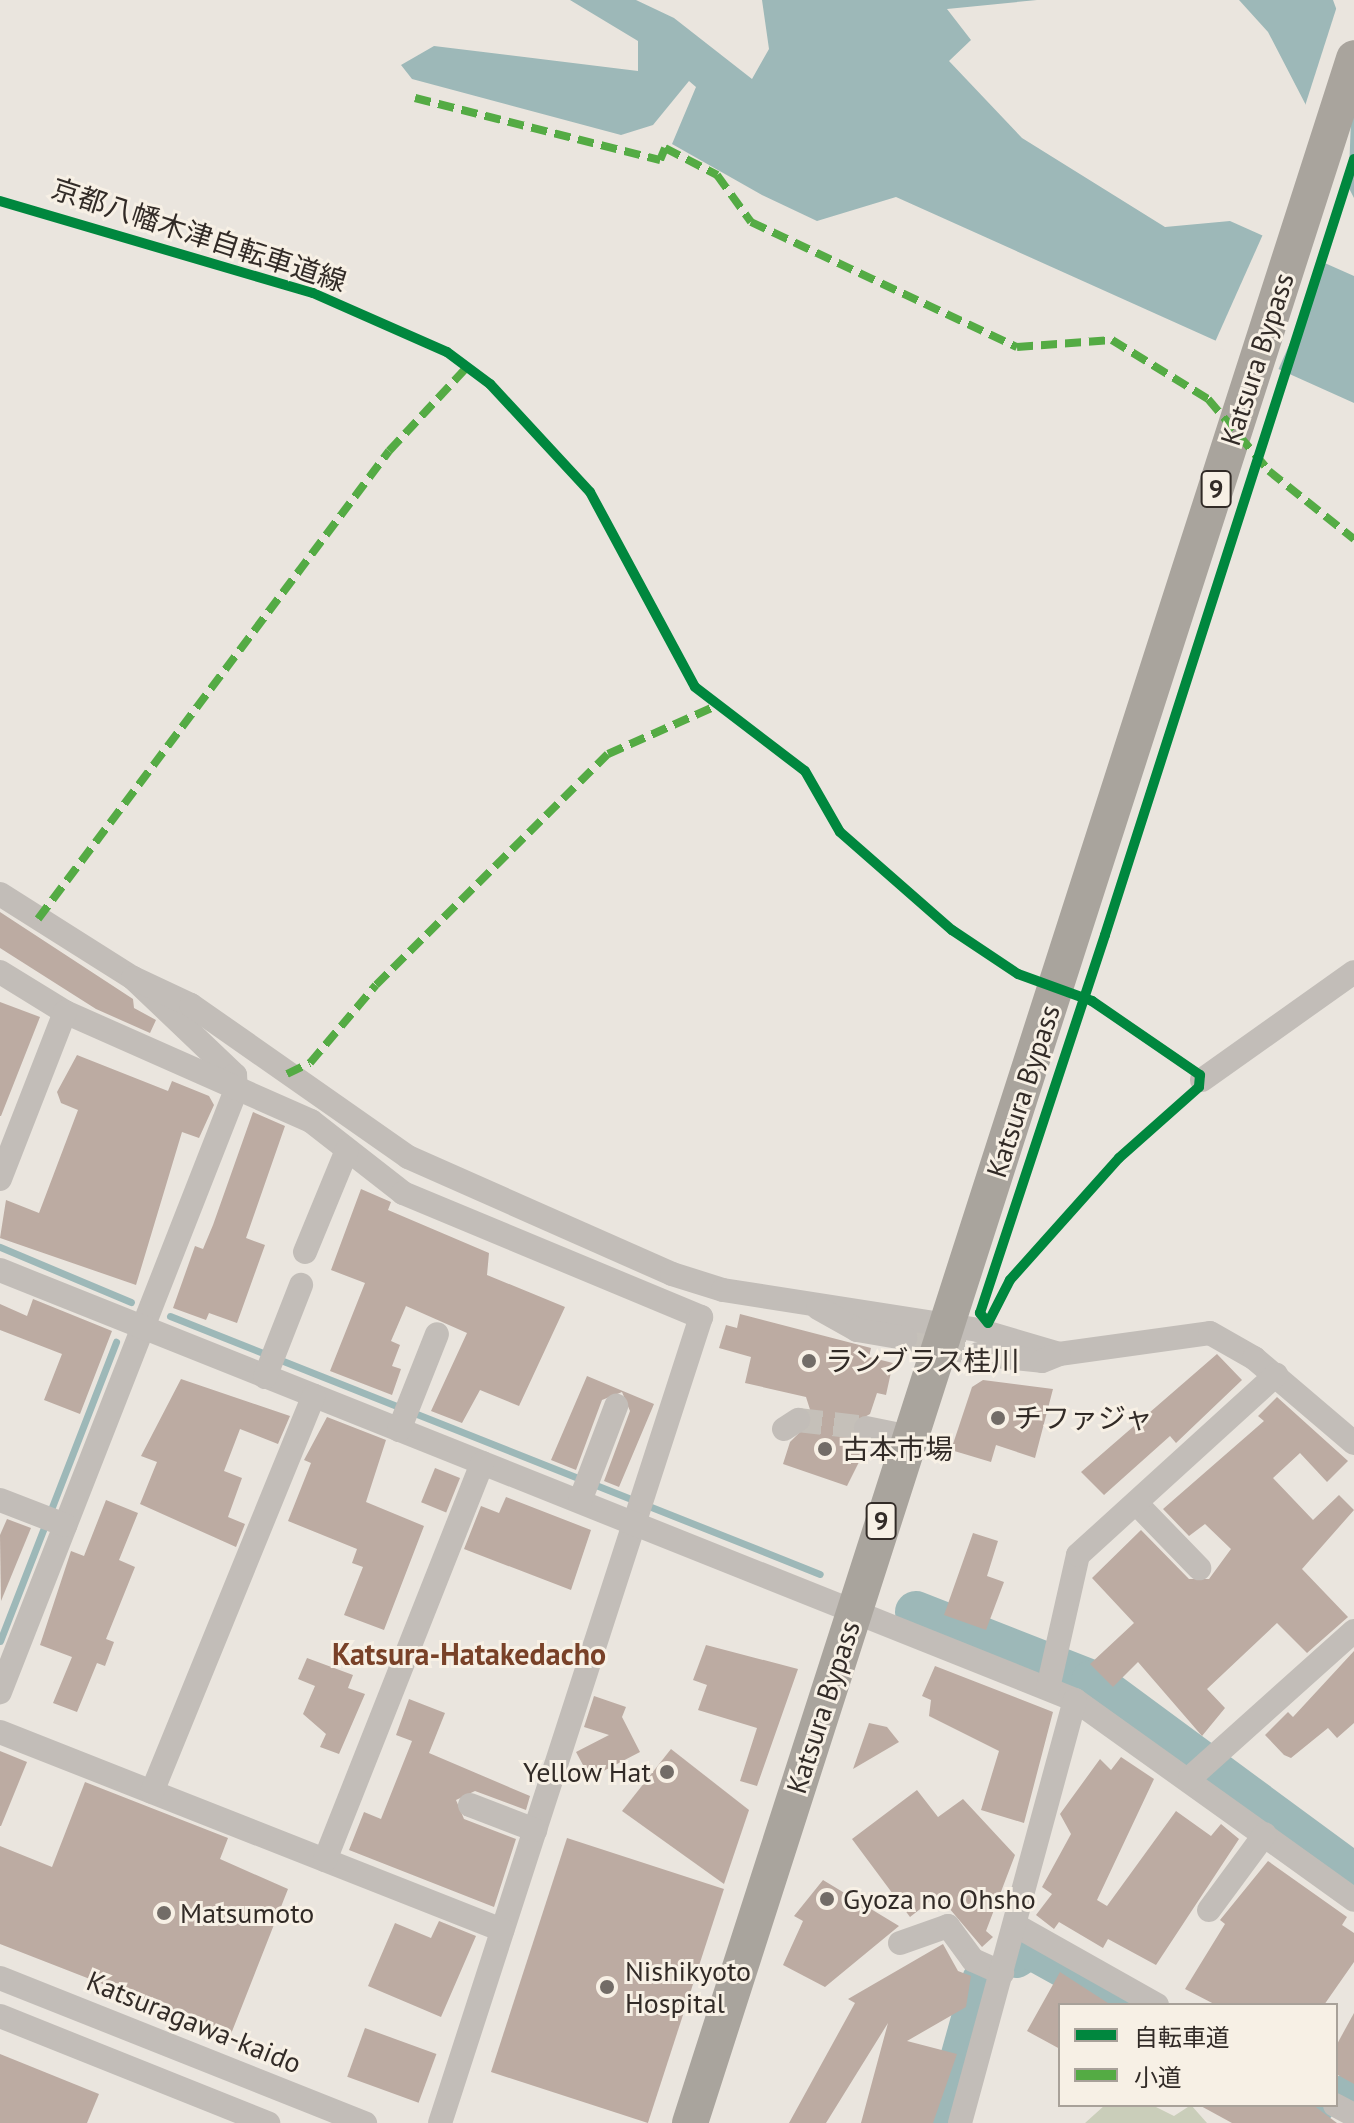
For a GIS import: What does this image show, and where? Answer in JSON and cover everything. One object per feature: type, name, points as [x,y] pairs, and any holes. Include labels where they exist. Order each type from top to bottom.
[{"type":"highway","name":"Katsura Bypass","points":[[690,2123],[1354,58]]},
{"type":"street","points":[[0,894],[133,978],[191,1005],[408,1157],[495,1199],[672,1274],[813,1304],[947,1325],[1059,1354]]},
{"type":"street","points":[[0,972],[65,1012],[311,1121],[403,1193],[701,1317],[637,1523],[440,2123]]},
{"type":"street","points":[[1202,1080],[1354,972]]},
{"type":"street","points":[[0,1692],[236,1090],[235,1075],[133,978]]},
{"type":"street","points":[[0,1179],[11,1114],[65,1012]]},
{"type":"street","points":[[305,1252],[347,1150]]},
{"type":"street","points":[[0,1270],[144,1329],[270,1363],[314,1396],[404,1415],[482,1463],[855,1607],[1051,1673],[1075,1700],[1200,1769],[1265,1834],[1349,1885]]},
{"type":"street","points":[[270,1363],[301,1285]]},
{"type":"street","points":[[813,1304],[831,1321],[905,1338]]},
{"type":"street","points":[[978,1354],[1042,1361],[1059,1354],[1210,1333],[1276,1375],[1354,1443]]},
{"type":"street","points":[[404,1415],[437,1334]]},
{"type":"street","points":[[1051,1673],[1078,1555],[1276,1375]]},
{"type":"street","points":[[152,1792],[314,1396]]},
{"type":"street","points":[[580,1501],[616,1406]]},
{"type":"street","points":[[1329,1419],[1354,1421]]},
{"type":"street","points":[[866,1428],[910,1437]]},
{"type":"street","points":[[325,1860],[482,1463]]},
{"type":"street","points":[[0,1500],[65,1525]]},
{"type":"street","points":[[1136,1503],[1199,1568]]},
{"type":"street","points":[[1200,1769],[1354,1631]]},
{"type":"street","points":[[960,2123],[1075,1700]]},
{"type":"street","points":[[0,1732],[502,1930]]},
{"type":"street","points":[[470,1805],[535,1830]]},
{"type":"street","points":[[1209,1910],[1265,1834]]},
{"type":"street","points":[[1015,1925],[1153,2003]]},
{"type":"street","points":[[900,1943],[948,1926],[973,1960],[1002,1973]]},
{"type":"street","name":"Katsuragawa-kaido","points":[[0,1978],[365,2123]]},
{"type":"street","points":[[0,2016],[268,2123]]},
{"type":"green space","points":[[1103,2107],[1156,2107],[1174,2116],[1193,2107],[1207,2123],[1085,2123]]},
{"type":"water","points":[[570,0],[636,0],[674,18],[752,79],[769,49],[762,0],[1037,0],[947,9],[971,40],[949,61],[1022,138],[1165,227],[1230,221],[1354,276],[1354,403],[896,197],[817,221],[762,195],[672,144],[696,87],[689,81],[653,125],[621,135],[412,79],[401,65],[434,46],[638,71],[638,41]]},
{"type":"water","points":[[1239,0],[1333,0],[1354,57],[1354,198],[1268,32]]},
{"type":"pier","points":[[1338,3],[1354,46],[1348,195],[1304,109]]},
{"type":"pier","points":[[1264,232],[1327,260],[1277,373],[1214,345]]},
{"type":"building","points":[[0,912],[133,999],[134,1008],[156,1020],[150,1033],[96,1009],[0,948]]},
{"type":"building","points":[[0,1002],[40,1017],[1,1116],[0,1116]]},
{"type":"building","points":[[77,1055],[168,1091],[172,1081],[209,1096],[214,1105],[199,1138],[182,1132],[136,1285],[0,1238],[6,1200],[39,1213],[78,1110],[61,1103],[57,1092]]},
{"type":"building","points":[[253,1112],[285,1126],[246,1238],[265,1245],[237,1323],[209,1313],[206,1320],[173,1308],[195,1246],[203,1249],[213,1225]]},
{"type":"building","points":[[361,1189],[391,1202],[388,1210],[489,1253],[487,1275],[565,1307],[519,1406],[480,1390],[462,1423],[431,1411],[467,1333],[406,1306],[391,1341],[400,1345],[392,1366],[401,1369],[392,1395],[330,1371],[365,1283],[331,1270]]},
{"type":"building","points":[[33,1299],[112,1331],[80,1414],[44,1400],[62,1354],[0,1330],[0,1304],[27,1316]]},
{"type":"building","name":"ランブラス桂川","points":[[740,1314],[871,1348],[869,1357],[893,1363],[886,1395],[877,1393],[870,1414],[852,1424],[865,1450],[847,1486],[783,1464],[790,1442],[813,1419],[806,1397],[745,1383],[751,1357],[719,1348],[726,1325],[737,1328]]},
{"type":"building","points":[[1217,1354],[1242,1380],[1176,1443],[1170,1436],[1104,1495],[1081,1472]]},
{"type":"building","points":[[587,1376],[654,1404],[619,1487],[604,1481],[630,1411],[622,1392],[602,1400],[576,1470],[551,1460]]},
{"type":"building","points":[[181,1379],[290,1416],[278,1444],[240,1429],[224,1471],[242,1478],[228,1517],[245,1524],[236,1547],[140,1504],[157,1462],[141,1456]]},
{"type":"building","points":[[983,1380],[1053,1389],[1035,1458],[996,1445],[991,1462],[951,1450],[972,1387]]},
{"type":"building","points":[[1277,1397],[1348,1461],[1327,1482],[1300,1453],[1273,1478],[1313,1520],[1339,1495],[1354,1510],[1302,1569],[1348,1617],[1307,1653],[1277,1623],[1207,1689],[1225,1708],[1202,1736],[1138,1662],[1113,1687],[1090,1664],[1134,1623],[1092,1578],[1141,1530],[1189,1579],[1209,1579],[1231,1549],[1205,1524],[1189,1536],[1163,1509],[1264,1421],[1258,1416]]},
{"type":"building","points":[[327,1417],[386,1440],[366,1502],[424,1526],[384,1630],[344,1615],[363,1567],[352,1563],[357,1549],[288,1521],[311,1463],[304,1460]]},
{"type":"building","points":[[435,1468],[460,1478],[446,1512],[421,1502]]},
{"type":"building","points":[[506,1497],[591,1530],[571,1590],[464,1549],[481,1506],[499,1513]]},
{"type":"building","points":[[106,1500],[138,1513],[119,1560],[135,1567],[106,1639],[114,1642],[105,1666],[97,1663],[77,1712],[53,1703],[72,1657],[40,1645],[71,1551],[84,1556]]},
{"type":"building","points":[[7,1519],[31,1528],[1,1601],[0,1535]]},
{"type":"building","points":[[973,1533],[998,1541],[987,1576],[1004,1582],[986,1630],[944,1615]]},
{"type":"building","points":[[706,1645],[798,1669],[757,1786],[740,1781],[757,1728],[698,1710],[707,1685],[693,1680]]},
{"type":"building","points":[[1354,1651],[1354,1723],[1337,1738],[1328,1728],[1291,1758],[1284,1755],[1265,1735],[1288,1712],[1293,1717]]},
{"type":"building","points":[[307,1658],[353,1675],[348,1688],[365,1694],[339,1754],[320,1747],[326,1734],[303,1714],[315,1686],[298,1679]]},
{"type":"building","points":[[935,1666],[1053,1712],[1024,1823],[981,1810],[999,1751],[929,1716],[931,1700],[922,1696]]},
{"type":"building","points":[[594,1696],[626,1707],[622,1717],[640,1752],[590,1778],[576,1752],[609,1735],[584,1727]]},
{"type":"building","points":[[409,1699],[445,1713],[429,1753],[530,1796],[526,1810],[475,1791],[456,1800],[464,1819],[516,1839],[494,1907],[349,1850],[364,1812],[381,1819],[412,1741],[396,1735]]},
{"type":"building","points":[[869,1723],[887,1727],[899,1742],[853,1769]]},
{"type":"building","points":[[671,1749],[749,1810],[724,1884],[622,1811]]},
{"type":"building","points":[[0,1751],[27,1762],[1,1826],[0,1826]]},
{"type":"building","points":[[1121,1757],[1154,1779],[1097,1900],[1107,1906],[1176,1811],[1211,1836],[1221,1824],[1239,1839],[1156,1965],[1108,1939],[1103,1948],[1059,1922],[1054,1929],[1036,1915],[1052,1894],[1042,1887],[1071,1834],[1060,1814],[1100,1759],[1111,1770]]},
{"type":"building","name":"Matsumoto","points":[[85,1782],[228,1838],[220,1859],[288,1889],[231,2034],[0,1944],[0,1846],[52,1867]]},
{"type":"building","points":[[917,1790],[938,1817],[963,1799],[1015,1855],[986,1931],[993,1937],[982,1947],[938,1895],[910,1917],[852,1839]]},
{"type":"building","points":[[567,1838],[724,1889],[648,2123],[491,2072]]},
{"type":"building","points":[[1268,1861],[1347,1917],[1342,1925],[1354,1933],[1354,1962],[1325,2003],[1212,2003],[1185,1989],[1225,1924],[1220,1920]]},
{"type":"building","points":[[823,1880],[899,1926],[825,1987],[783,1965],[803,1921],[794,1916]]},
{"type":"building","points":[[439,1921],[476,1936],[441,2017],[368,1986],[395,1923],[431,1938]]},
{"type":"building","points":[[943,1944],[958,1971],[971,1976],[966,2007],[907,2041],[957,2054],[933,2123],[861,2123],[888,2023],[826,2123],[789,2123],[855,2003],[848,1999]]},
{"type":"building","points":[[1060,1972],[1108,2003],[1058,2003],[1058,2048],[1027,2031]]},
{"type":"building","points":[[1354,2013],[1354,2084],[1338,2075],[1338,2042]]},
{"type":"building","points":[[365,2028],[436,2054],[419,2103],[347,2077]]},
{"type":"building","points":[[0,2054],[99,2094],[87,2123],[0,2123]]},
{"type":"building","points":[[1203,2107],[1316,2107],[1337,2123],[1232,2123]]},
{"type":"waterway","points":[[0,1247],[131,1302]]},
{"type":"waterway","points":[[170,1316],[820,1574]]},
{"type":"waterway","points":[[0,1641],[116,1342]]},
{"type":"waterway","points":[[916,1612],[1092,1681],[1354,1874]]},
{"type":"waterway","points":[[1016,1957],[1030,1948],[1129,2003]]},
{"type":"waterway","points":[[943,2123],[983,1980]]},
{"type":"waterway","points":[[1345,2096],[1354,2093]]},
{"type":"tunnel","points":[[905,1338],[978,1354]]},
{"type":"tunnel","points":[[798,1420],[866,1428]]},
{"type":"marked path","points":[[415,98],[660,160],[665,148],[717,175],[751,222],[1017,347],[1112,340],[1208,399],[1269,471],[1354,539]]},
{"type":"marked path","points":[[38,919],[389,451],[467,367]]},
{"type":"marked path","points":[[287,1074],[310,1063],[376,985],[608,754],[716,706]]},
{"type":"cycle path","name":"京都八幡木津自転車道線","points":[[0,201],[313,293],[447,352],[490,384],[590,492],[695,687],[805,771],[840,832],[952,930],[1018,974],[1092,1001],[1200,1075],[1199,1087],[1119,1158],[1010,1280],[988,1323],[980,1313],[1105,935],[1354,159]]},
{"type":"place","name":"ランブラス桂川","points":[[809,1361]]},
{"type":"place","name":"チファジャ","points":[[998,1418]]},
{"type":"place","name":"古本市場","points":[[825,1449]]},
{"type":"place","name":"Yellow Hat","points":[[667,1772]]},
{"type":"place","name":"Gyoza no Ohsho","points":[[827,1899]]},
{"type":"place","name":"Matsumoto","points":[[164,1913]]},
{"type":"place","name":"Nishikyoto Hospital","points":[[607,1987]]},
{"type":"district","name":"Katsura-Hatakedacho","points":[[469,1654]]}]
